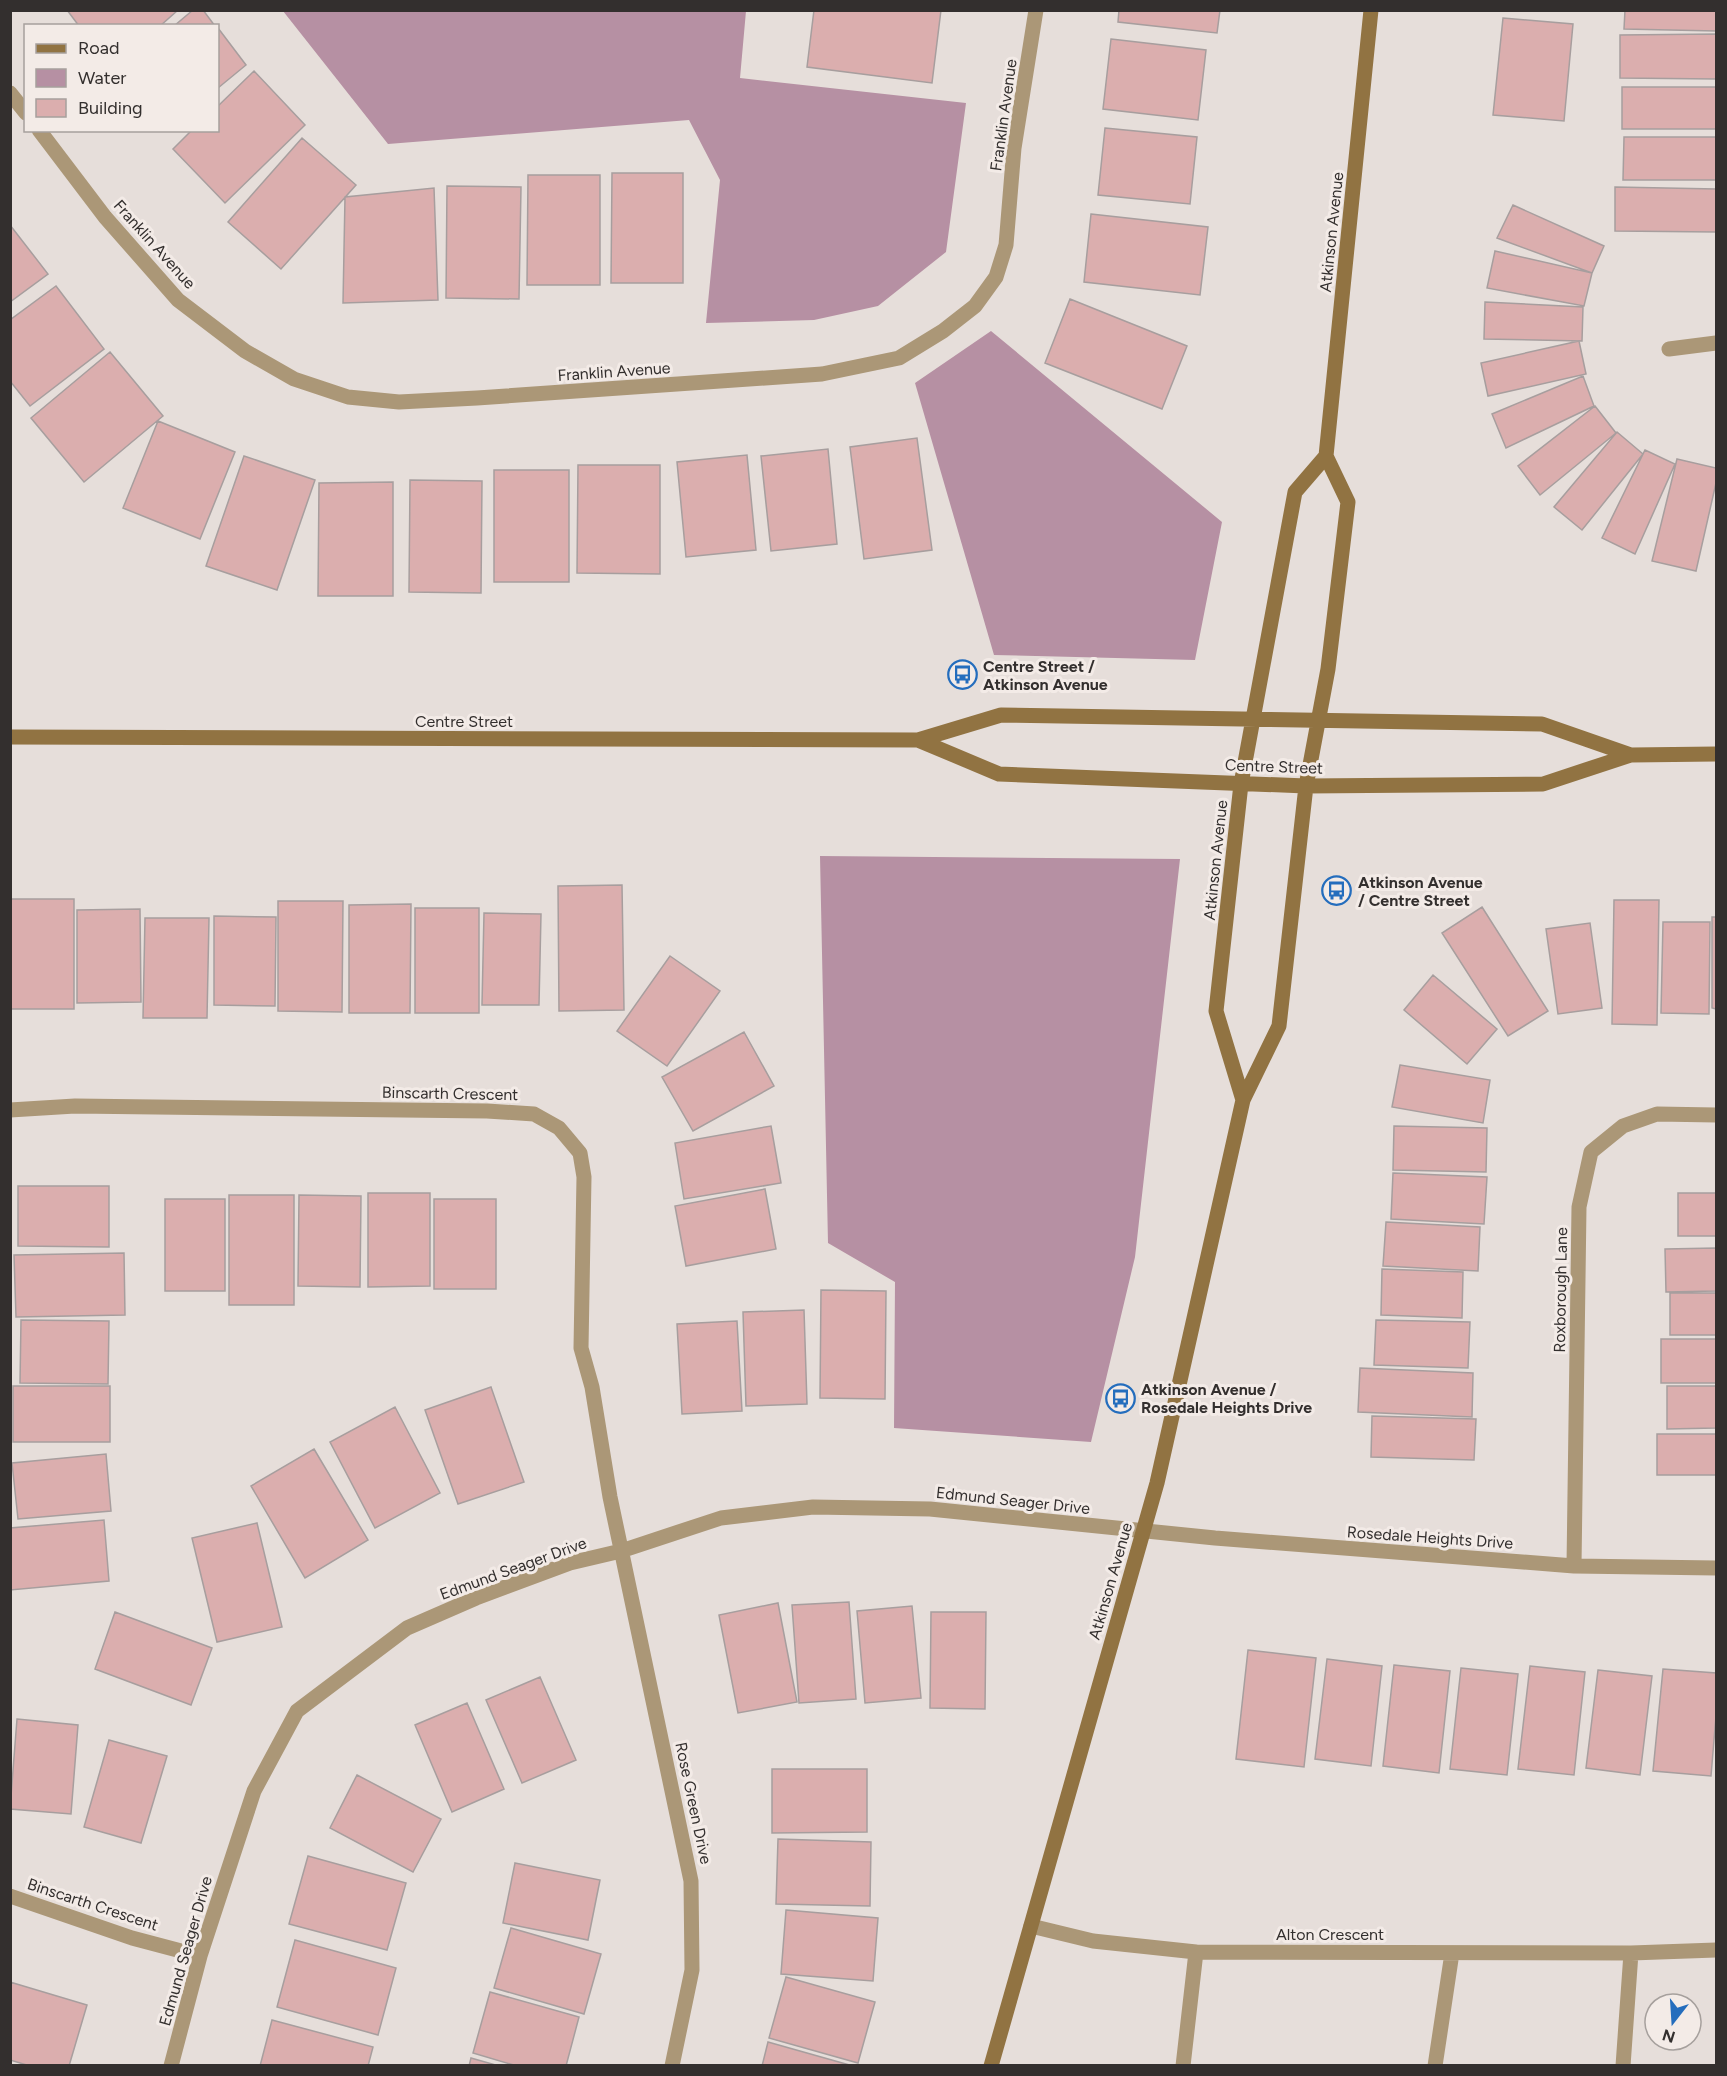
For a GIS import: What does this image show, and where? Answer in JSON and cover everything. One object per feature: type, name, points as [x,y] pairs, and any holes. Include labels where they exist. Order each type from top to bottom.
[{"type":"street","name":"Franklin Avenue","points":[[41,132],[105,217],[178,300],[244,351],[294,379],[348,397],[399,402],[822,374],[899,358],[943,331],[975,306],[996,277],[1006,245],[1014,148],[1036,10]]},
{"type":"street","name":"Atkinson Avenue","points":[[990,2066],[1164,1452],[1243,1100],[1279,1026],[1306,786],[1328,669],[1348,502],[1326,456],[1371,10]]},
{"type":"street","points":[[10,93],[24,110]]},
{"type":"street","points":[[1669,349],[1716,343]]},
{"type":"street","name":"Atkinson Avenue","points":[[1243,1100],[1216,1011],[1241,784],[1295,492],[1326,456]]},
{"type":"street","name":"Centre Street","points":[[10,737],[918,740],[1001,716],[1542,724],[1631,754],[1716,754]]},
{"type":"street","name":"Centre Street","points":[[918,740],[999,774],[1306,786],[1542,784],[1631,754]]},
{"type":"street","name":"Binscarth Crescent","points":[[10,1110],[75,1106],[487,1111],[534,1114],[559,1128],[580,1153],[584,1177],[581,1348],[592,1387],[621,1551]]},
{"type":"street","name":"Roxborough Lane","points":[[1574,1566],[1579,1207],[1591,1152],[1623,1126],[1657,1114],[1716,1115]]},
{"type":"street","name":"Edmund Seager Drive","points":[[171,2066],[200,1956],[254,1791],[297,1711],[407,1628],[476,1598],[570,1563],[621,1551],[721,1518],[813,1507],[930,1509],[1142,1531]]},
{"type":"street","name":"Rosedale Heights Drive","points":[[1142,1531],[1574,1566],[1716,1568]]},
{"type":"street","name":"Rose Green Drive","points":[[621,1551],[691,1881],[692,1970],[672,2066]]},
{"type":"street","name":"Binscarth Crescent","points":[[10,1896],[132,1938],[200,1956]]},
{"type":"street","name":"Alton Crescent","points":[[1031,1926],[1093,1941],[1196,1952],[1630,1953],[1716,1950]]},
{"type":"street","points":[[1183,2066],[1196,1952]]},
{"type":"street","points":[[1435,2066],[1452,1953]]},
{"type":"street","points":[[1623,2066],[1630,1953]]},
{"type":"water","points":[[283,11],[746,11],[740,78],[966,103],[946,252],[878,306],[814,320],[706,323],[720,180],[689,120],[388,144]]},
{"type":"water","points":[[991,331],[1222,522],[1195,660],[994,655],[915,383]]},
{"type":"water","points":[[820,856],[1180,859],[1135,1257],[1091,1442],[894,1428],[895,1282],[828,1243]]},
{"type":"building","points":[[67,10],[178,10],[162,24],[78,24]]},
{"type":"building","points":[[193,10],[203,10],[214,24],[176,24]]},
{"type":"building","points":[[814,10],[941,10],[932,83],[807,67]]},
{"type":"building","points":[[1119,10],[1220,10],[1217,33],[1118,22]]},
{"type":"building","points":[[1625,10],[1716,10],[1716,31],[1624,29]]},
{"type":"building","points":[[1503,18],[1573,24],[1564,121],[1493,115]]},
{"type":"building","points":[[219,29],[246,65],[219,87]]},
{"type":"building","points":[[1716,34],[1716,79],[1620,78],[1620,35]]},
{"type":"building","points":[[1111,39],[1206,50],[1198,120],[1103,109]]},
{"type":"building","points":[[254,71],[305,125],[225,203],[173,149],[190,132],[219,132],[219,105]]},
{"type":"building","points":[[1622,87],[1716,87],[1716,129],[1622,129]]},
{"type":"building","points":[[1105,128],[1197,137],[1190,204],[1098,195]]},
{"type":"building","points":[[1624,137],[1716,137],[1716,180],[1623,180]]},
{"type":"building","points":[[302,138],[356,185],[281,269],[228,222]]},
{"type":"building","points":[[612,173],[683,173],[683,283],[611,283]]},
{"type":"building","points":[[528,175],[600,175],[600,285],[527,285]]},
{"type":"building","points":[[447,186],[521,187],[519,299],[446,298]]},
{"type":"building","points":[[1615,187],[1716,189],[1716,232],[1615,231]]},
{"type":"building","points":[[434,188],[438,300],[343,303],[345,197]]},
{"type":"building","points":[[1513,205],[1604,246],[1592,273],[1497,238]]},
{"type":"building","points":[[1091,214],[1208,227],[1200,295],[1084,282]]},
{"type":"building","points":[[10,225],[48,274],[10,302]]},
{"type":"building","points":[[1495,251],[1592,273],[1584,306],[1487,288]]},
{"type":"building","points":[[56,286],[104,349],[30,406],[10,381],[10,320]]},
{"type":"building","points":[[1070,299],[1187,346],[1162,409],[1045,363]]},
{"type":"building","points":[[1485,302],[1583,307],[1582,341],[1484,339]]},
{"type":"building","points":[[1579,341],[1586,374],[1488,396],[1481,363]]},
{"type":"building","points":[[110,352],[163,416],[84,482],[31,418]]},
{"type":"building","points":[[1583,376],[1594,406],[1506,448],[1492,414]]},
{"type":"building","points":[[1595,406],[1616,433],[1540,495],[1518,466]]},
{"type":"building","points":[[158,421],[235,452],[200,539],[123,508]]},
{"type":"building","points":[[1617,432],[1643,454],[1582,530],[1554,507]]},
{"type":"building","points":[[917,438],[932,550],[864,559],[850,447]]},
{"type":"building","points":[[828,449],[837,544],[771,551],[761,456]]},
{"type":"building","points":[[1645,450],[1675,464],[1635,554],[1602,538]]},
{"type":"building","points":[[747,455],[756,550],[686,557],[677,462]]},
{"type":"building","points":[[244,456],[315,480],[277,590],[206,566]]},
{"type":"building","points":[[1677,459],[1716,468],[1716,483],[1696,571],[1652,561]]},
{"type":"building","points":[[578,465],[660,465],[660,574],[577,573]]},
{"type":"building","points":[[494,470],[569,470],[569,582],[494,582]]},
{"type":"building","points":[[410,480],[482,481],[481,593],[409,592]]},
{"type":"building","points":[[393,482],[393,596],[318,596],[319,483]]},
{"type":"building","points":[[622,885],[624,1010],[559,1011],[558,886]]},
{"type":"building","points":[[10,899],[74,899],[74,1009],[10,1009]]},
{"type":"building","points":[[1614,900],[1659,900],[1657,1025],[1612,1024]]},
{"type":"building","points":[[278,901],[343,901],[342,1012],[278,1011]]},
{"type":"building","points":[[411,904],[410,1013],[349,1013],[349,905]]},
{"type":"building","points":[[1482,907],[1548,1011],[1508,1036],[1442,933]]},
{"type":"building","points":[[415,908],[479,908],[479,1013],[415,1013]]},
{"type":"building","points":[[140,909],[141,1002],[77,1003],[77,910]]},
{"type":"building","points":[[484,913],[541,914],[539,1005],[482,1005]]},
{"type":"building","points":[[214,916],[276,917],[275,1006],[214,1005]]},
{"type":"building","points":[[1712,917],[1716,917],[1716,1009],[1712,1008]]},
{"type":"building","points":[[145,918],[209,918],[207,1018],[143,1018]]},
{"type":"building","points":[[1663,922],[1710,922],[1709,1014],[1661,1013]]},
{"type":"building","points":[[1590,923],[1602,1008],[1558,1014],[1546,929]]},
{"type":"building","points":[[670,956],[720,991],[667,1066],[617,1031]]},
{"type":"building","points":[[1433,975],[1497,1029],[1467,1064],[1404,1010]]},
{"type":"building","points":[[744,1032],[774,1086],[693,1131],[662,1077]]},
{"type":"building","points":[[1400,1065],[1490,1080],[1483,1123],[1392,1107]]},
{"type":"building","points":[[771,1126],[781,1183],[684,1199],[675,1143]]},
{"type":"building","points":[[1394,1126],[1487,1128],[1486,1172],[1393,1170]]},
{"type":"building","points":[[1393,1173],[1487,1177],[1484,1224],[1391,1219]]},
{"type":"building","points":[[18,1186],[109,1186],[109,1247],[18,1246]]},
{"type":"building","points":[[765,1189],[776,1249],[686,1266],[675,1206]]},
{"type":"building","points":[[368,1193],[430,1193],[430,1286],[368,1287]]},
{"type":"building","points":[[1678,1193],[1716,1193],[1716,1236],[1678,1236]]},
{"type":"building","points":[[229,1195],[294,1195],[294,1305],[229,1305]]},
{"type":"building","points":[[299,1195],[361,1196],[360,1287],[298,1286]]},
{"type":"building","points":[[165,1199],[225,1199],[225,1291],[165,1291]]},
{"type":"building","points":[[434,1199],[496,1199],[496,1289],[434,1289]]},
{"type":"building","points":[[1386,1222],[1480,1227],[1478,1271],[1383,1266]]},
{"type":"building","points":[[1716,1248],[1716,1291],[1666,1292],[1665,1249]]},
{"type":"building","points":[[124,1253],[125,1315],[16,1317],[14,1255]]},
{"type":"building","points":[[1382,1269],[1463,1272],[1462,1318],[1381,1315]]},
{"type":"building","points":[[821,1290],[886,1291],[885,1399],[820,1398]]},
{"type":"building","points":[[1670,1293],[1716,1293],[1716,1335],[1670,1335]]},
{"type":"building","points":[[804,1310],[807,1404],[746,1406],[743,1312]]},
{"type":"building","points":[[21,1320],[109,1321],[108,1384],[20,1383]]},
{"type":"building","points":[[1376,1320],[1470,1322],[1468,1368],[1374,1365]]},
{"type":"building","points":[[737,1321],[742,1411],[682,1414],[677,1324]]},
{"type":"building","points":[[1661,1339],[1716,1339],[1716,1383],[1661,1383]]},
{"type":"building","points":[[1360,1368],[1473,1373],[1472,1417],[1358,1412]]},
{"type":"building","points":[[13,1386],[110,1386],[110,1442],[13,1442]]},
{"type":"building","points":[[1667,1386],[1716,1386],[1716,1428],[1667,1429]]},
{"type":"building","points":[[491,1387],[524,1482],[458,1504],[425,1410]]},
{"type":"building","points":[[395,1407],[440,1493],[375,1528],[330,1442]]},
{"type":"building","points":[[1372,1416],[1476,1419],[1474,1460],[1371,1457]]},
{"type":"building","points":[[1657,1434],[1716,1434],[1716,1475],[1657,1475]]},
{"type":"building","points":[[314,1449],[368,1540],[305,1578],[251,1486]]},
{"type":"building","points":[[106,1454],[111,1511],[18,1519],[12,1463]]},
{"type":"building","points":[[104,1520],[109,1581],[10,1590],[10,1528]]},
{"type":"building","points":[[257,1523],[282,1627],[217,1642],[192,1538]]},
{"type":"building","points":[[849,1602],[856,1699],[799,1703],[792,1605]]},
{"type":"building","points":[[778,1603],[797,1702],[738,1713],[719,1615]]},
{"type":"building","points":[[912,1606],[921,1698],[865,1703],[857,1611]]},
{"type":"building","points":[[115,1612],[212,1648],[191,1705],[95,1669]]},
{"type":"building","points":[[931,1612],[986,1612],[985,1709],[930,1708]]},
{"type":"building","points":[[1248,1650],[1316,1658],[1304,1767],[1236,1759]]},
{"type":"building","points":[[1327,1659],[1382,1666],[1371,1766],[1315,1759]]},
{"type":"building","points":[[1394,1665],[1450,1671],[1439,1773],[1383,1766]]},
{"type":"building","points":[[1530,1666],[1585,1672],[1574,1775],[1518,1769]]},
{"type":"building","points":[[1461,1668],[1518,1674],[1507,1775],[1450,1769]]},
{"type":"building","points":[[1663,1669],[1716,1673],[1716,1716],[1711,1776],[1653,1771]]},
{"type":"building","points":[[1598,1670],[1652,1676],[1640,1775],[1586,1768]]},
{"type":"building","points":[[540,1677],[576,1760],[522,1783],[486,1700]]},
{"type":"building","points":[[467,1703],[504,1789],[452,1812],[415,1725]]},
{"type":"building","points":[[17,1719],[78,1725],[71,1814],[10,1809]]},
{"type":"building","points":[[109,1740],[167,1756],[141,1843],[84,1827]]},
{"type":"building","points":[[772,1769],[867,1769],[867,1832],[772,1833]]},
{"type":"building","points":[[357,1775],[441,1819],[413,1872],[330,1828]]},
{"type":"building","points":[[778,1839],[871,1842],[870,1906],[776,1904]]},
{"type":"building","points":[[308,1856],[406,1883],[387,1950],[289,1924]]},
{"type":"building","points":[[515,1863],[600,1880],[588,1940],[503,1923]]},
{"type":"building","points":[[786,1910],[878,1918],[873,1981],[781,1974]]},
{"type":"building","points":[[511,1928],[601,1954],[584,2014],[494,1988]]},
{"type":"building","points":[[295,1940],[396,1968],[378,2035],[277,2007]]},
{"type":"building","points":[[786,1977],[875,2002],[858,2063],[769,2038]]},
{"type":"building","points":[[10,1982],[87,2005],[69,2066],[30,2066],[10,2060]]},
{"type":"building","points":[[490,1992],[579,2017],[566,2066],[517,2066],[473,2053]]},
{"type":"building","points":[[272,2020],[373,2047],[368,2066],[260,2066]]},
{"type":"building","points":[[768,2042],[853,2066],[762,2066]]},
{"type":"building","points":[[471,2058],[499,2066],[469,2066]]},
{"type":"place","name":"Centre Street / Atkinson Avenue","points":[[962,675]]},
{"type":"place","name":"Atkinson Avenue / Centre Street","points":[[1337,891]]},
{"type":"place","name":"Atkinson Avenue / Rosedale Heights Drive","points":[[1120,1398]]}]
